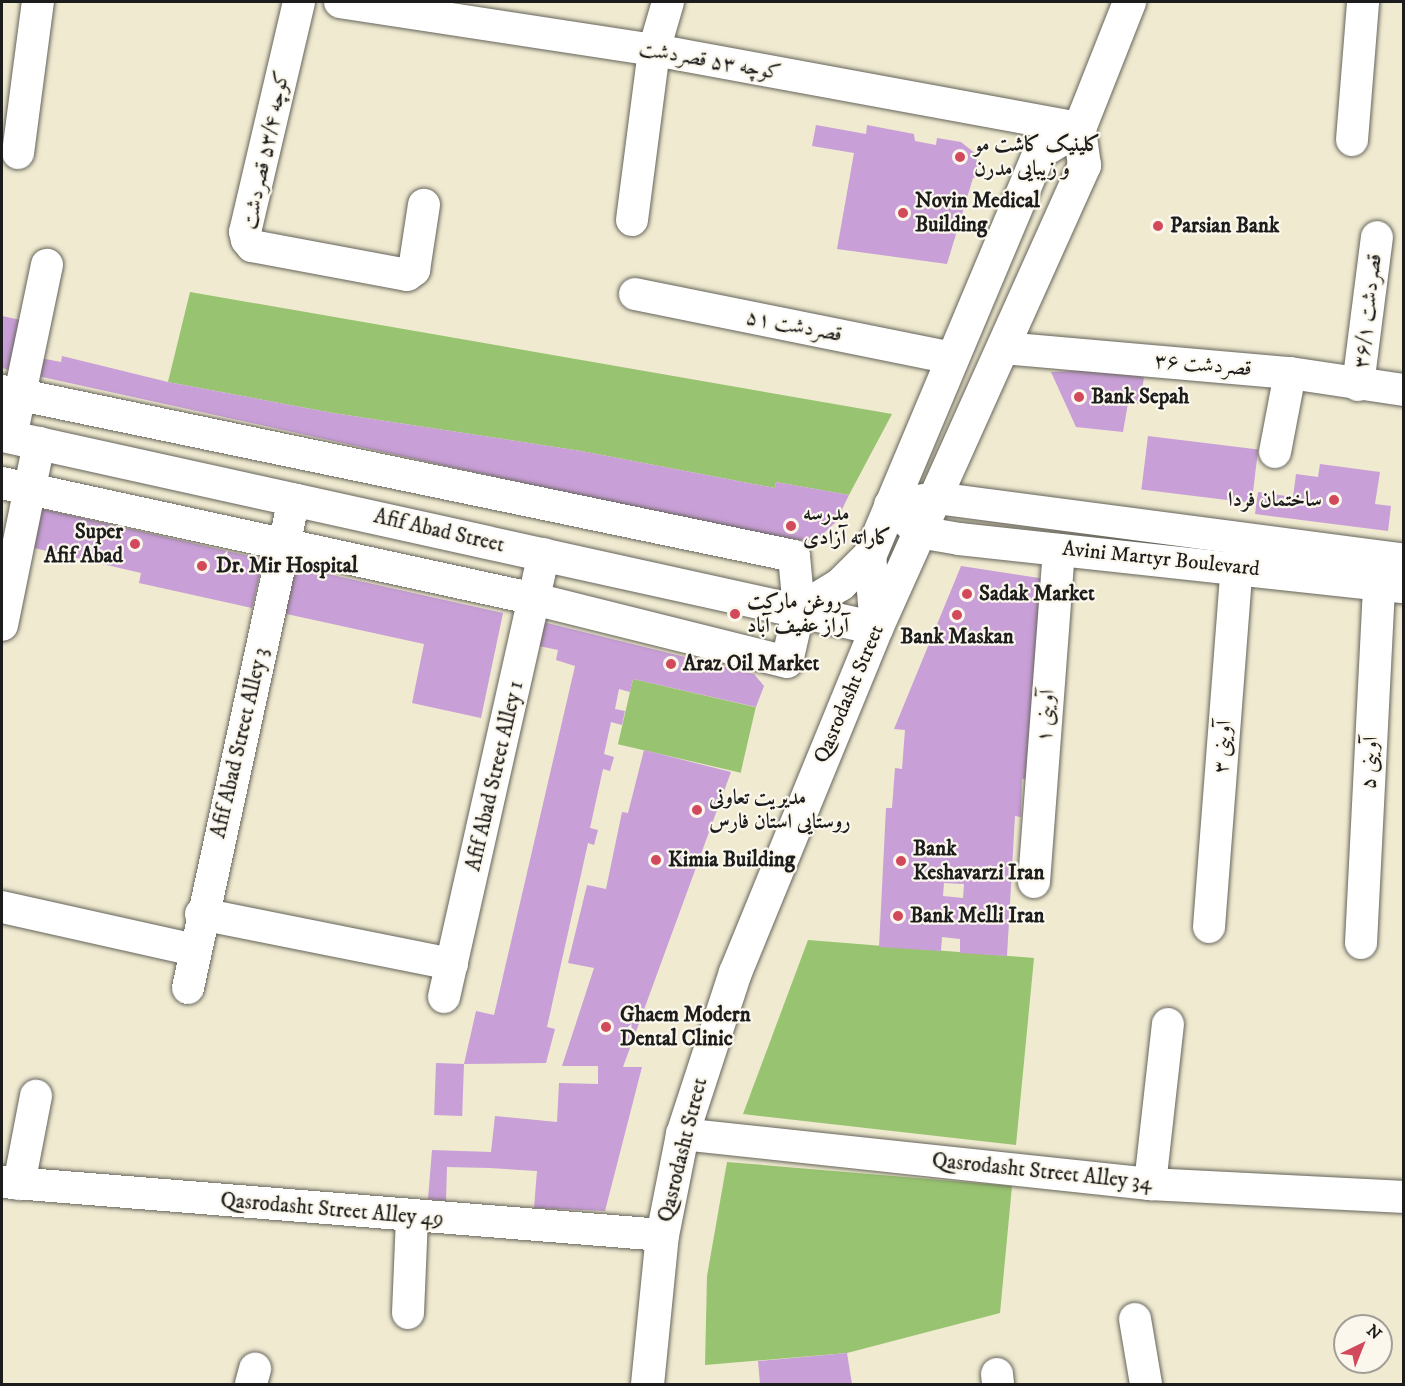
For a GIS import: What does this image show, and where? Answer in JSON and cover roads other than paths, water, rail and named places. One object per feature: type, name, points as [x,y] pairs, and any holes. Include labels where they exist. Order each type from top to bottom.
[{"type":"main road","name":"Qasrodasht Street","points":[[647,1384],[662,1235],[682,1134],[735,972],[876,628],[1084,165],[1079,128],[1129,2]]},
{"type":"main road","points":[[799,609],[840,584],[870,554],[1039,152],[1079,128]]},
{"type":"main road","name":"Afif Abad Street","points":[[17,438],[799,609],[876,628]]},
{"type":"street","points":[[18,153],[38,2]]},
{"type":"street","name":"کوچه ۵۳/۴ قصردشت","points":[[299,2],[245,232],[247,240],[252,246],[407,275],[414,270],[424,205]]},
{"type":"street","name":"کوچه ۵۳ قصردشت","points":[[340,2],[654,50],[1079,128]]},
{"type":"street","points":[[632,220],[654,50],[668,2]]},
{"type":"street","points":[[1352,140],[1363,2]]},
{"type":"street","name":"۳۶/۱ قصردشت","points":[[1358,385],[1377,237]]},
{"type":"street","points":[[2,625],[16,486],[17,438],[11,394],[47,265]]},
{"type":"street","name":"۵۱ قصردشت","points":[[635,294],[953,358]]},
{"type":"street","name":"۳۶ قصردشت","points":[[1002,348],[1290,373],[1358,385],[1404,390]]},
{"type":"street","points":[[1275,452],[1290,373]]},
{"type":"street","points":[[11,394],[794,556],[799,609],[787,662],[535,599],[16,486]]},
{"type":"street","name":"Afif Abad Street Alley 3","points":[[188,988],[201,914],[294,498]]},
{"type":"street","name":"Avini Martyr Boulevard","points":[[890,505],[936,498],[1404,560]]},
{"type":"street","points":[[890,505],[919,532]]},
{"type":"street","name":"Avini Martyr Boulevard","points":[[919,532],[1059,550],[1237,566],[1391,585]]},
{"type":"street","name":"۱ آوینی","points":[[1034,882],[1059,550]]},
{"type":"street","name":"Afif Abad Street Alley 1","points":[[444,997],[544,554]]},
{"type":"street","points":[[870,554],[876,628]]},
{"type":"street","name":"۳ آوینی","points":[[1209,927],[1237,566]]},
{"type":"street","name":"۵ آوینی","points":[[1361,943],[1391,585]]},
{"type":"street","points":[[2,907],[195,950]]},
{"type":"street","points":[[201,914],[452,964]]},
{"type":"street","points":[[1150,1184],[1168,1024]]},
{"type":"street","points":[[10,1183],[36,1096]]},
{"type":"street","name":"Qasrodasht Street Alley 34","points":[[682,1134],[1150,1184],[1404,1197]]},
{"type":"street","name":"Qasrodasht Street Alley 49","points":[[10,1183],[412,1217],[662,1235]]},
{"type":"street","points":[[408,1313],[412,1217]]},
{"type":"street","points":[[1135,1319],[1146,1384]]},
{"type":"place","name":"کلینیک کاشت مو و زیبایی مدرن","points":[[960,157]]},
{"type":"place","name":"Novin Medical Building","points":[[903,213]]},
{"type":"place","name":"Parsian Bank","points":[[1158,226]]},
{"type":"place","name":"Bank Sepah","points":[[1079,397]]},
{"type":"place","name":"ساختمان فردا","points":[[1334,500]]},
{"type":"place","name":"مدرسه کاراته آزادی","points":[[791,526]]},
{"type":"place","name":"Super Afif Abad","points":[[135,544]]},
{"type":"place","name":"Dr. Mir Hospital","points":[[202,566]]},
{"type":"place","name":"Sadak Market","points":[[967,594]]},
{"type":"place","name":"روغن مارکت آراز عفیف آباد","points":[[735,614]]},
{"type":"place","name":"Bank Maskan","points":[[957,615]]},
{"type":"place","name":"Araz Oil Market","points":[[671,664]]},
{"type":"place","name":"مدیریت تعاونی روستایی استان فارس","points":[[697,810]]},
{"type":"place","name":"Kimia Building","points":[[656,860]]},
{"type":"place","name":"Bank Keshavarzi Iran","points":[[901,861]]},
{"type":"place","name":"Bank Melli Iran","points":[[898,916]]},
{"type":"place","name":"Ghaem Modern Dental Clinic","points":[[606,1027]]}]
